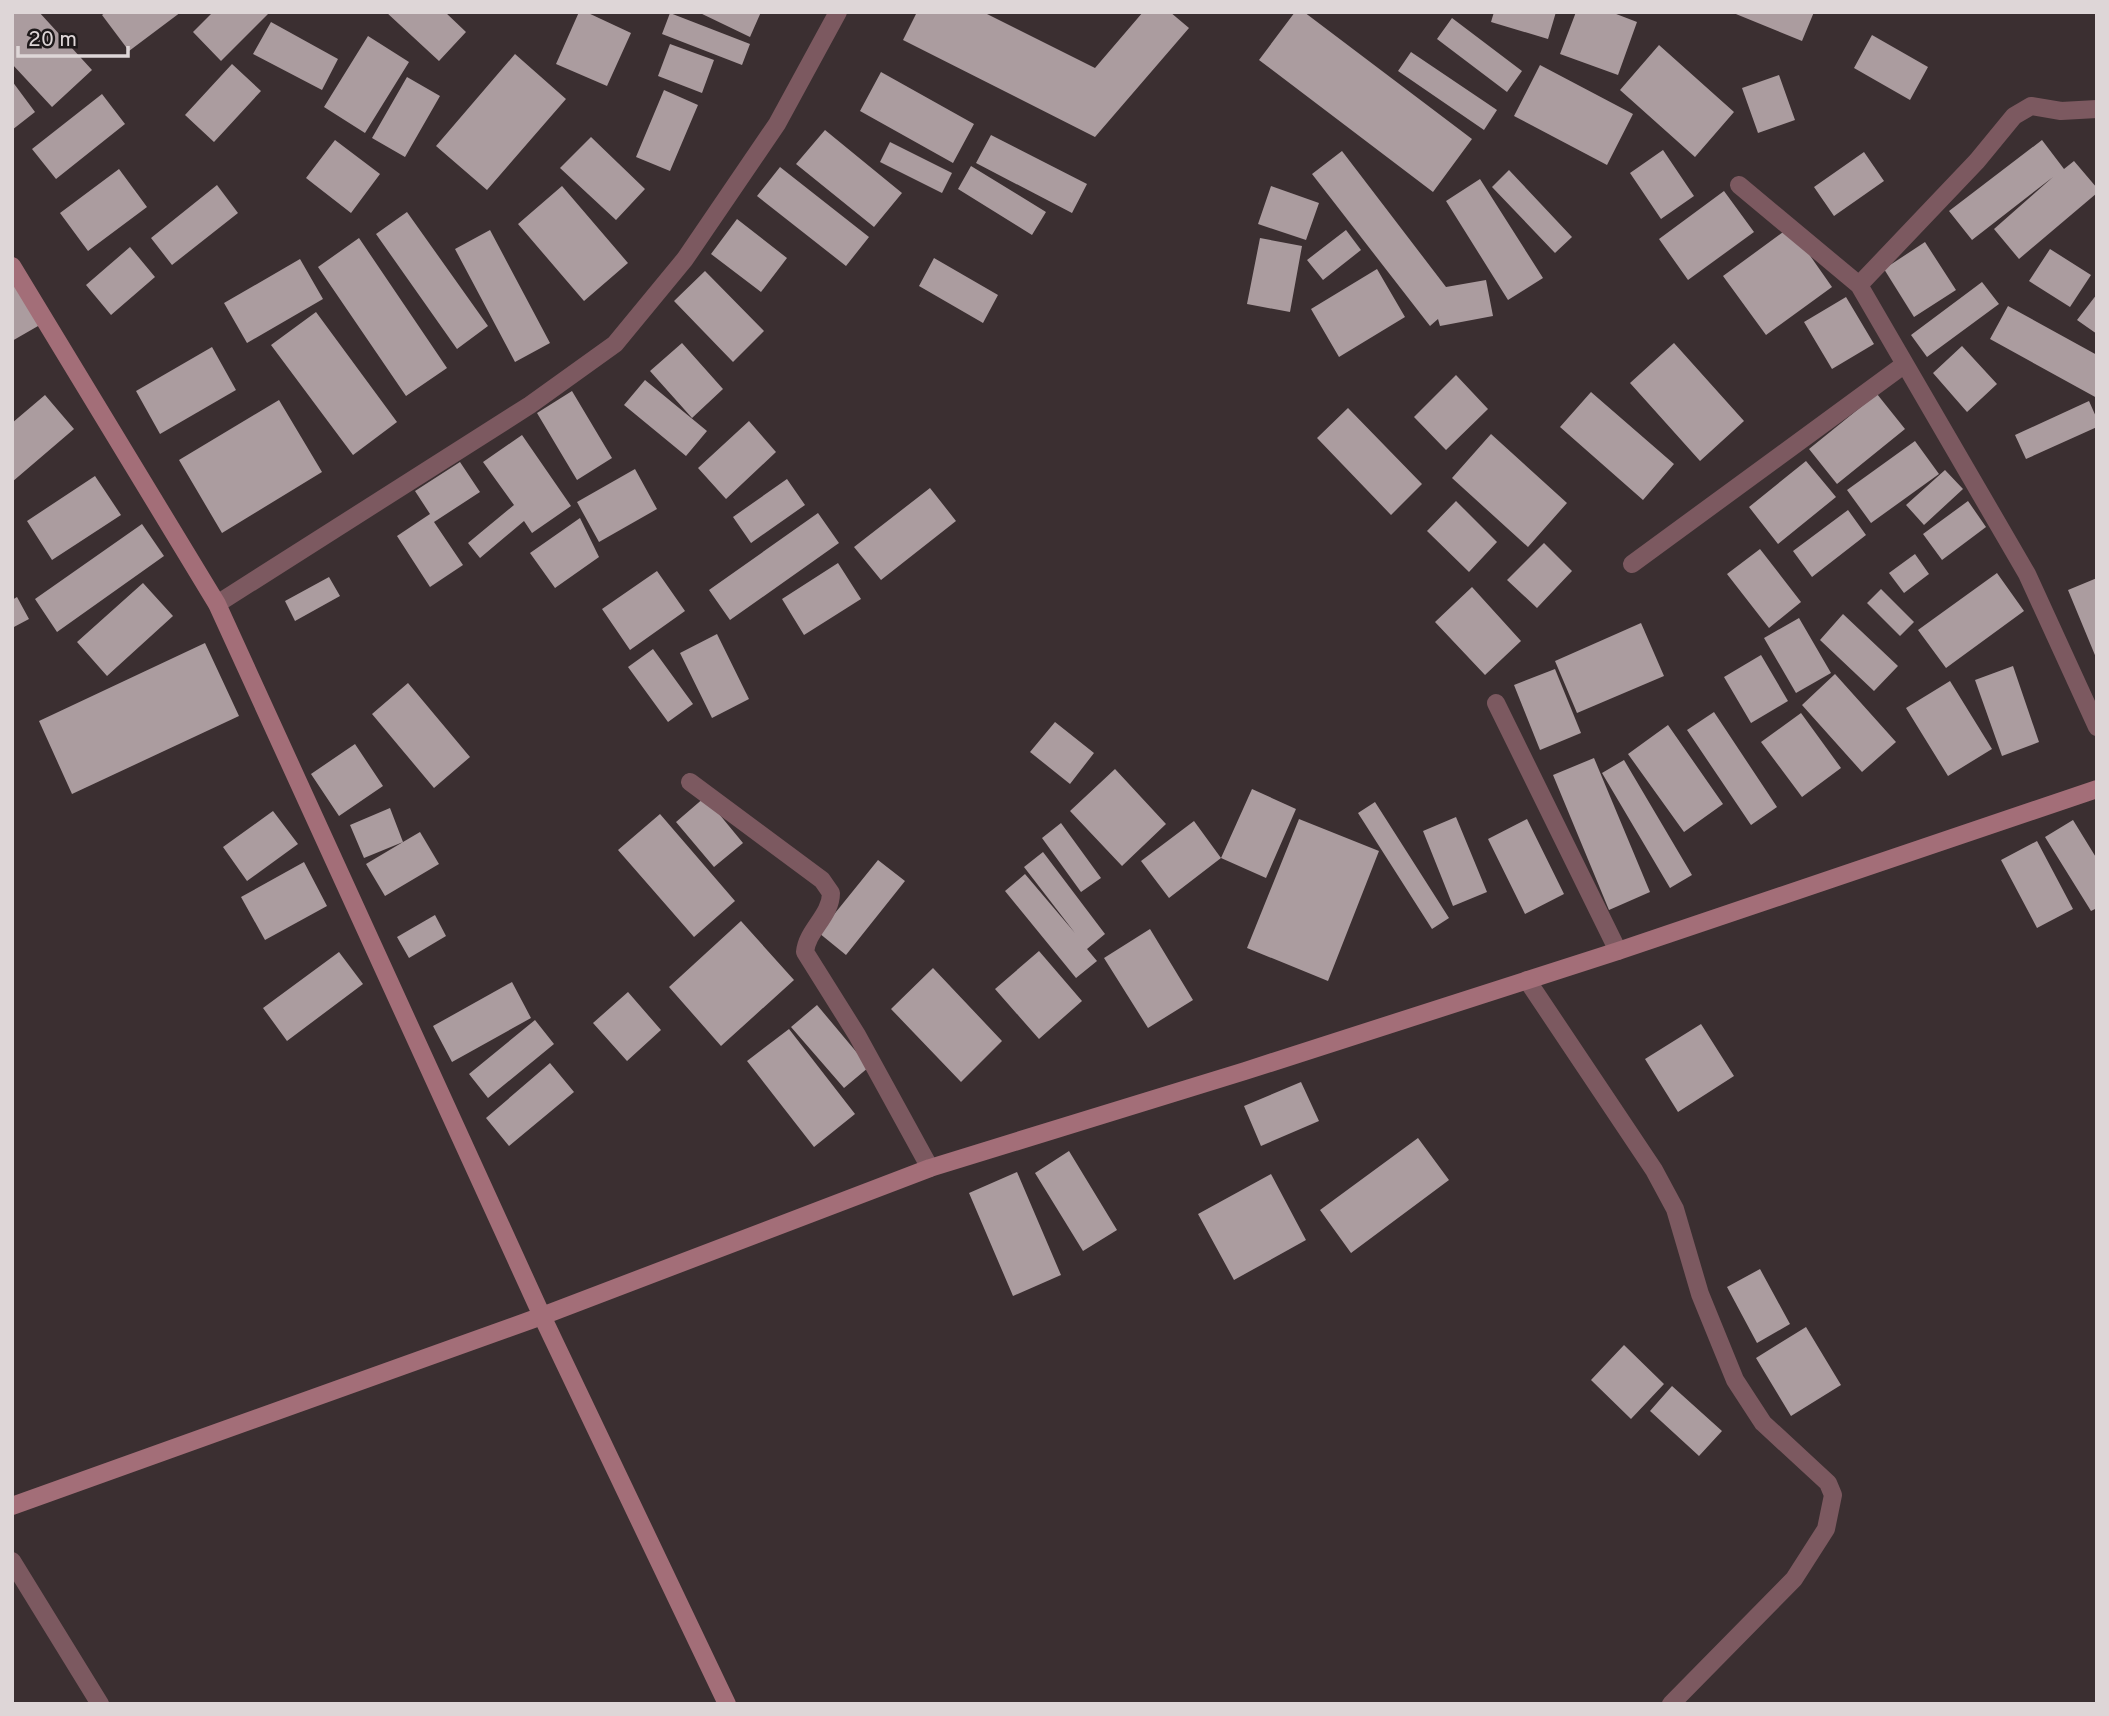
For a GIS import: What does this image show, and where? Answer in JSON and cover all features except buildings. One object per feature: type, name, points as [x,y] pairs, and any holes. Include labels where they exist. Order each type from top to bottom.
[{"type":"street","points":[[217,604],[530,405],[615,344],[685,258],[777,124],[838,12]]},
{"type":"street","points":[[1859,285],[1978,161],[2014,116],[2031,106],[2061,111],[2097,109]]},
{"type":"street","points":[[1738,185],[1859,285],[2026,574],[2097,727]]},
{"type":"street","points":[[12,266],[217,604],[542,1316],[727,1704]]},
{"type":"street","points":[[1632,564],[1905,364]]},
{"type":"street","points":[[1496,703],[1618,951]]},
{"type":"street","points":[[690,782],[822,880],[831,893],[826,912],[808,936],[804,952],[857,1035],[930,1168]]},
{"type":"street","points":[[12,1506],[542,1316],[930,1168],[1245,1072],[1618,951],[2097,789]]},
{"type":"street","points":[[1528,980],[1654,1170],[1670,1199],[1700,1294],[1735,1380],[1763,1423],[1828,1483],[1833,1495],[1826,1529],[1794,1579],[1671,1704]]},
{"type":"street","points":[[12,1560],[100,1704]]}]
